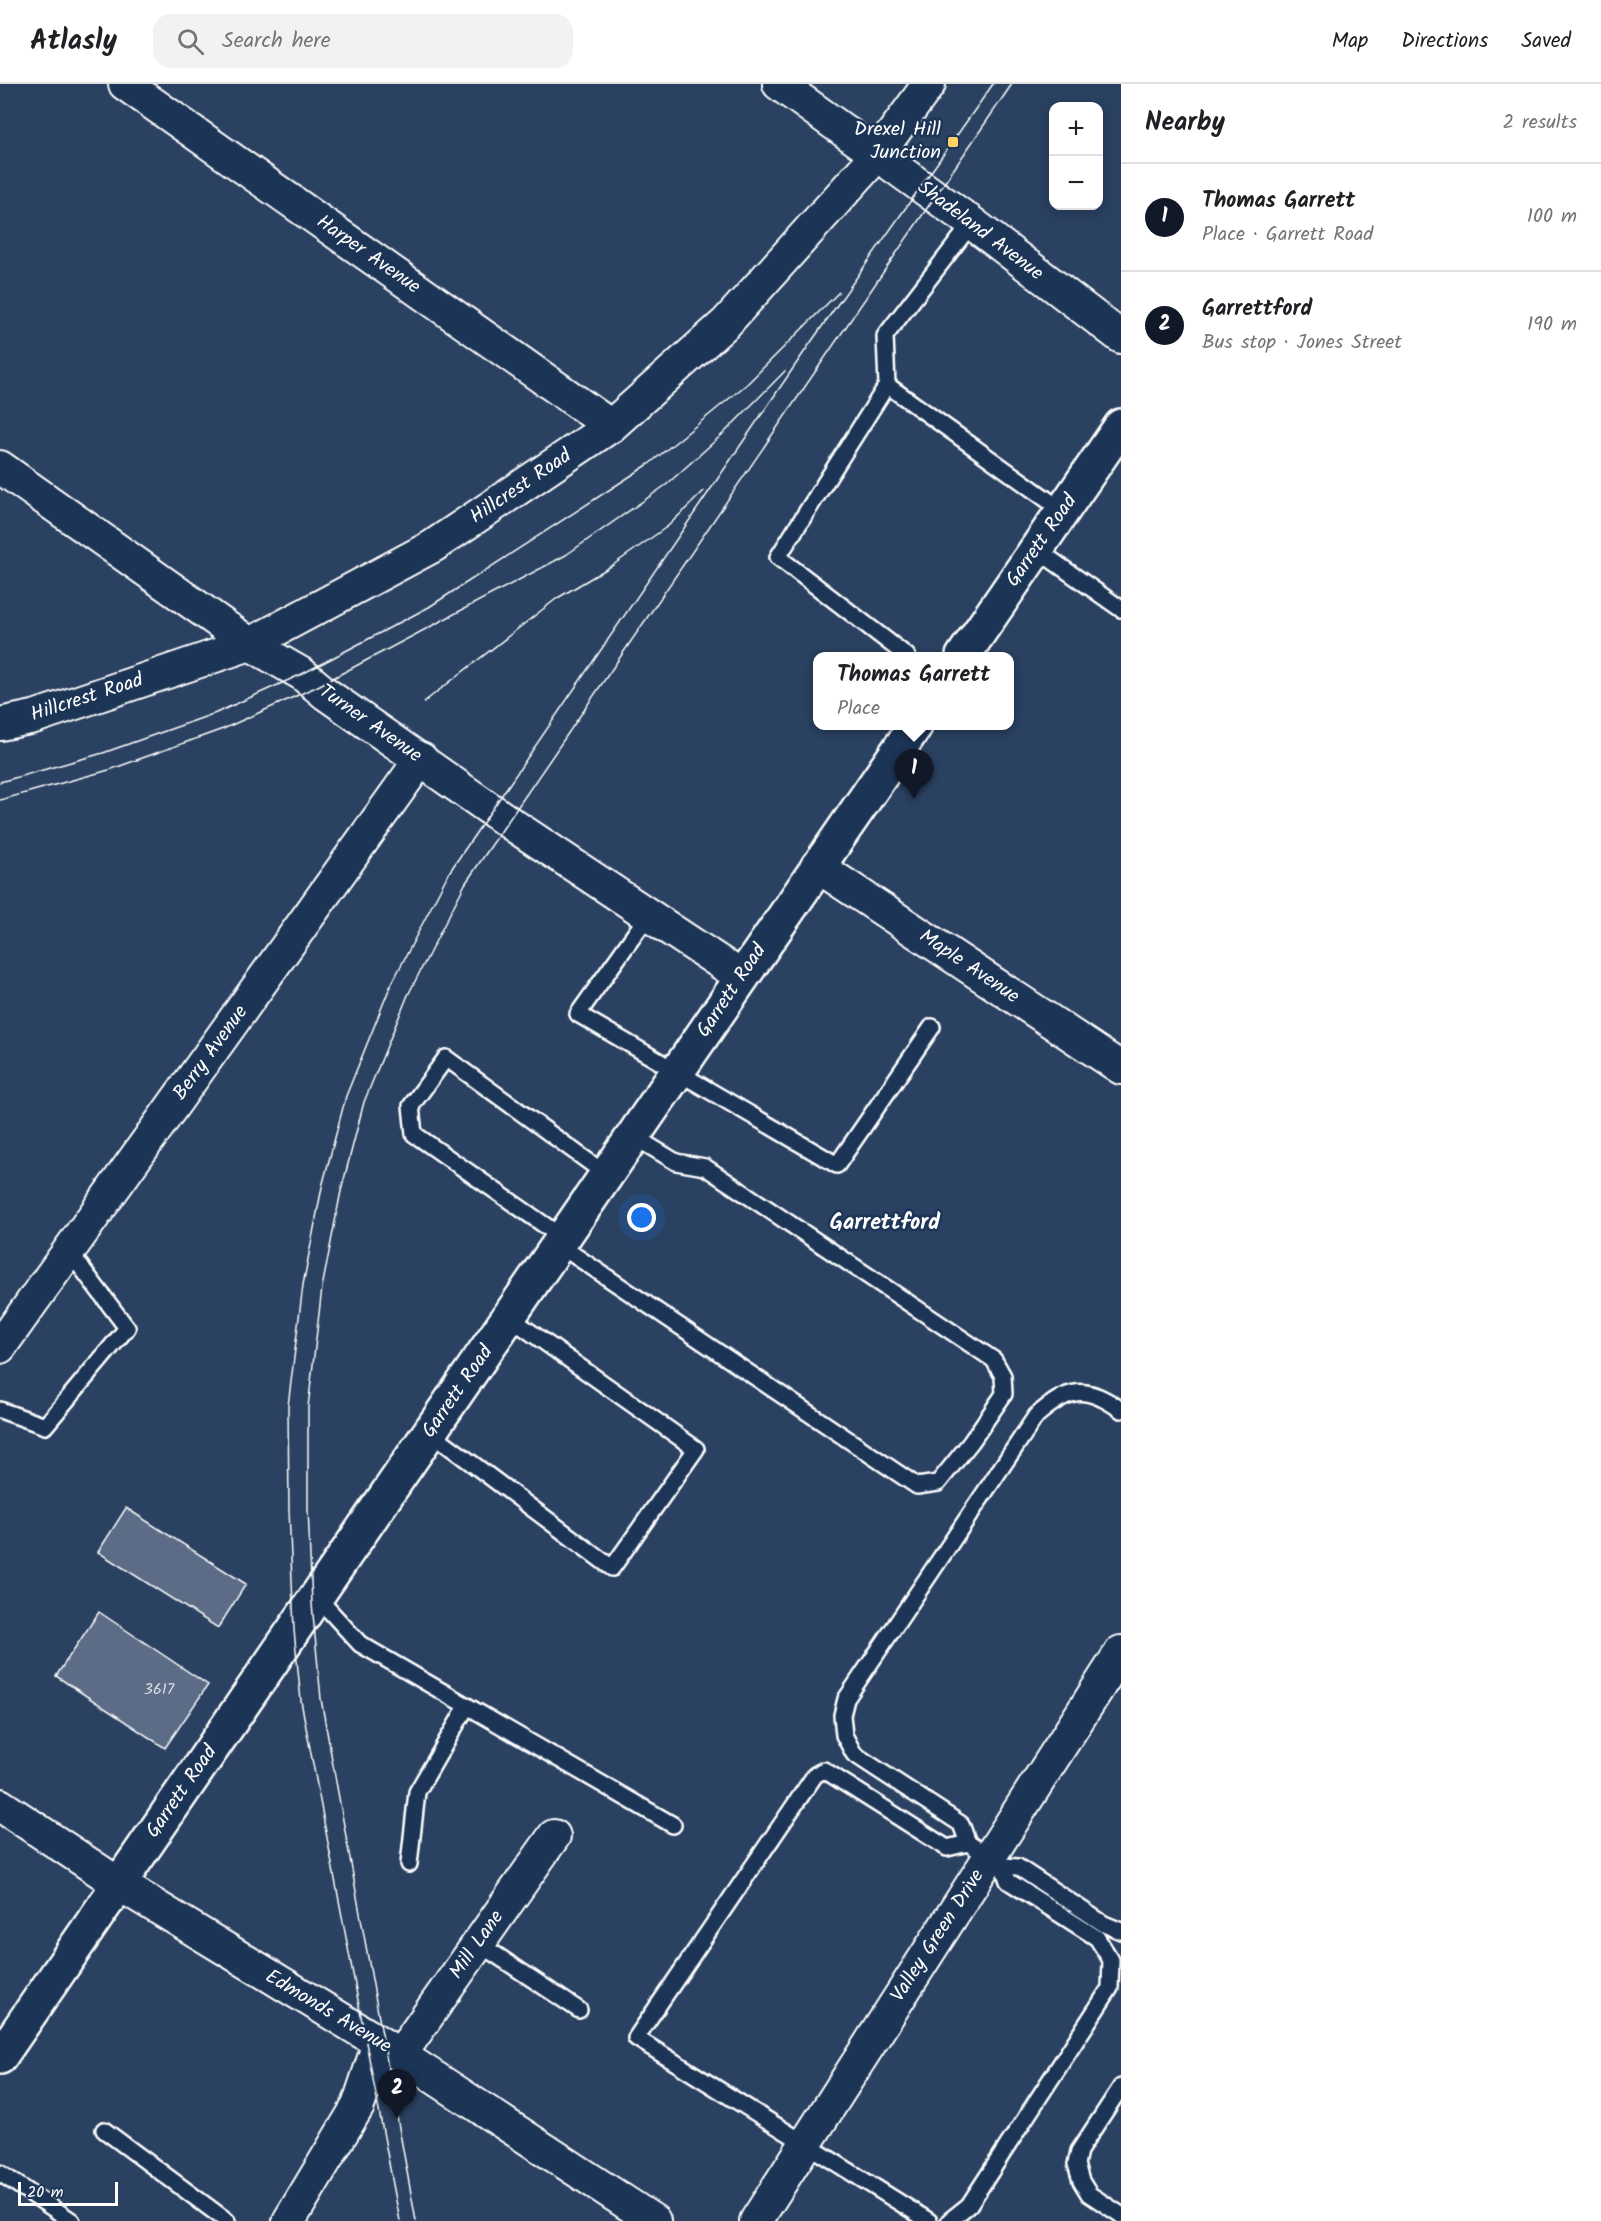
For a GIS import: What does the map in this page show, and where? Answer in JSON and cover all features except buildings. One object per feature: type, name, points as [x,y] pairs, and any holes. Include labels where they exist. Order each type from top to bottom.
[{"type":"main road","name":"Garrett Road","points":[[966,652],[1121,426]]},
{"type":"main road","name":"Garrett Road","points":[[0,2057],[912,730]]},
{"type":"street","name":"Harper Avenue","points":[[125,84],[611,426]]},
{"type":"street","name":"Shadeland Avenue","points":[[779,84],[972,223],[1121,337]]},
{"type":"street","name":"Hillcrest Road","points":[[0,724],[34,717],[250,644],[433,546],[611,426],[726,323],[877,155],[929,84]]},
{"type":"street","name":"Turner Avenue","points":[[0,467],[250,644],[302,674],[326,694],[510,823],[742,977]]},
{"type":"street","name":"Berry Avenue","points":[[0,1347],[421,759]]},
{"type":"street","name":"Maple Avenue","points":[[817,866],[1121,1068]]},
{"type":"street","name":"Valley Green Drive","points":[[756,2221],[987,1855],[1121,1652]]},
{"type":"street","name":"Edmonds Avenue","points":[[0,1805],[119,1884],[389,2049],[654,2221]]},
{"type":"street","name":"Mill Lane","points":[[289,2221],[358,2106],[389,2049],[478,1943],[554,1836]]},
{"type":"lane","points":[[901,652],[778,557],[887,385],[885,336],[972,223]]},
{"type":"lane","points":[[887,385],[1063,511]]},
{"type":"lane","points":[[1036,549],[1121,609]]},
{"type":"lane","points":[[649,914],[578,1014],[837,1165],[932,1027]]},
{"type":"lane","points":[[607,1175],[446,1058],[411,1106],[414,1134],[561,1241],[917,1486],[938,1483],[971,1442],[1004,1394],[1003,1376],[994,1360],[705,1167],[676,1162],[633,1136]]},
{"type":"lane","points":[[0,1410],[45,1426],[127,1328],[69,1251]]},
{"type":"lane","points":[[430,1432],[612,1568],[696,1449],[509,1317]]},
{"type":"lane","points":[[949,2221],[969,2205],[1110,1988],[1111,1960],[1097,1938],[1008,1881],[961,1824],[854,1754],[844,1735],[842,1715],[846,1699],[1036,1416],[1055,1398],[1071,1392],[1090,1394],[1121,1410]]},
{"type":"lane","points":[[317,1597],[360,1644],[673,1825]]},
{"type":"lane","points":[[409,1864],[417,1792],[467,1706]]},
{"type":"lane","points":[[929,2221],[636,2038],[814,1775],[824,1770],[947,1848],[987,1855],[1018,1867],[1104,1924],[1121,1931]]},
{"type":"lane","points":[[478,1943],[579,2010]]},
{"type":"lane","points":[[1121,2087],[1079,2151],[1076,2164],[1081,2181],[1089,2194],[1121,2215]]},
{"type":"lane","points":[[104,2130],[227,2221]]},
{"type":"lane","points":[[0,2173],[72,2221]]},
{"type":"tram line","points":[[400,2221],[301,1701],[294,1630],[288,1406],[303,1285],[322,1187],[346,1096],[390,987],[448,874],[809,345],[993,84]]},
{"type":"tram line","points":[[416,2221],[321,1699],[312,1604],[308,1508],[308,1407],[322,1288],[341,1191],[364,1102],[408,995],[465,884],[1012,84]]},
{"type":"tram line","points":[[0,782],[103,753],[216,713],[302,674],[429,607],[649,464],[747,384],[839,292]]},
{"type":"tram line","points":[[0,800],[109,770],[223,729],[316,687],[566,555],[666,485],[725,432],[785,371]]},
{"type":"tram line","points":[[424,702],[556,599],[613,565],[668,526],[704,491]]},
{"type":"place","name":"Drexel Hill Junction","points":[[953,142]]},
{"type":"place","name":"Thomas Garrett","points":[[914,799]]},
{"type":"place","name":"Garrettford","points":[[397,2119]]},
{"type":"district","name":"Garrettford","points":[[885,1223]]}]
